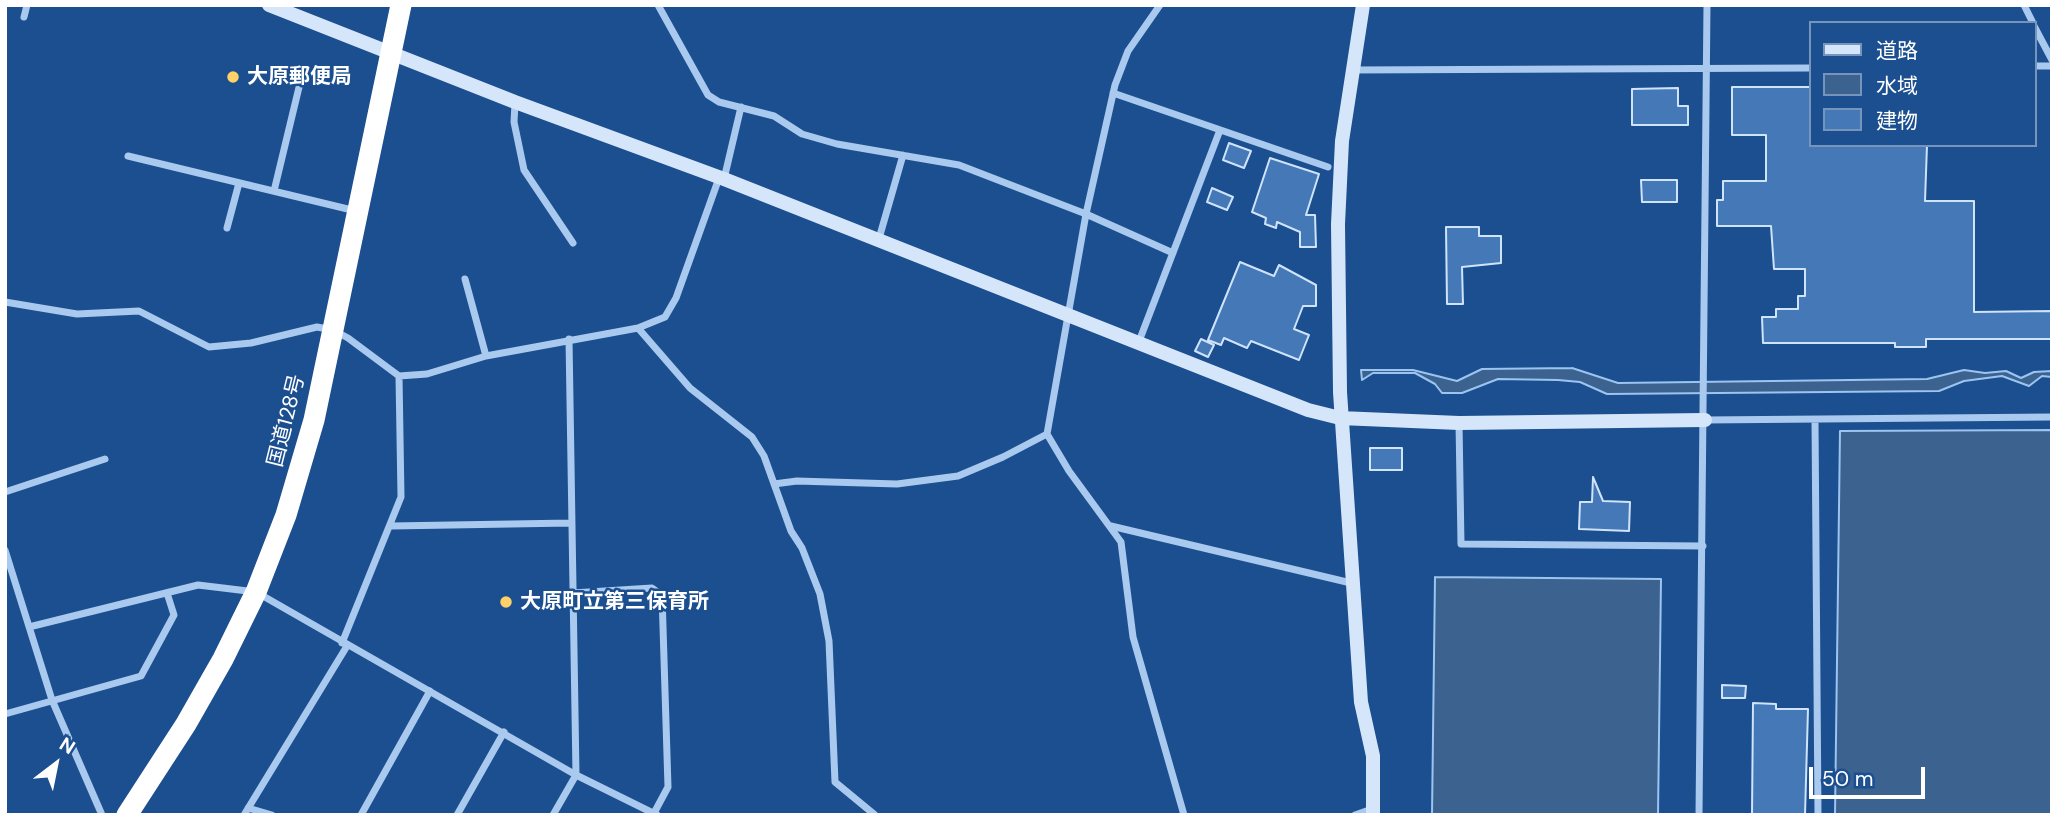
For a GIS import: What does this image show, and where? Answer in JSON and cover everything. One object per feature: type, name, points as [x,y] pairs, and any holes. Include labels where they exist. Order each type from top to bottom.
[{"type":"highway","name":"国道128号","points":[[127,815],[186,724],[256,592],[301,468],[360,212],[401,5]]},
{"type":"street","points":[[24,17],[27,5]]},
{"type":"street","points":[[269,5],[392,51],[515,102],[721,178],[1138,345],[1308,410],[1340,418],[1459,423],[2052,417]]},
{"type":"street","points":[[658,5],[708,96],[719,103],[774,116],[802,134],[825,141],[959,165],[1086,214],[1173,253]]},
{"type":"street","points":[[1160,5],[1128,51],[1113,93],[1086,214],[1047,433],[1069,471],[1122,542],[1133,637],[1184,815]]},
{"type":"street","points":[[1355,815],[1373,812],[1373,756],[1361,702],[1340,418],[1338,224],[1342,141],[1363,5]]},
{"type":"street","points":[[1699,815],[1707,5]]},
{"type":"street","points":[[2024,5],[2032,21]]},
{"type":"street","points":[[2036,30],[2052,60]]},
{"type":"street","points":[[1351,71],[1808,68]]},
{"type":"street","points":[[274,191],[301,79]]},
{"type":"street","points":[[1113,93],[1328,167]]},
{"type":"street","points":[[515,102],[514,122],[524,170],[573,243]]},
{"type":"street","points":[[5,302],[77,314],[139,311],[209,348],[251,343],[317,327],[334,330],[399,376],[427,374],[486,356],[638,328],[665,317],[676,298],[721,178],[741,107]]},
{"type":"street","points":[[1138,345],[1220,130]]},
{"type":"street","points":[[878,242],[902,155]]},
{"type":"street","points":[[128,156],[360,212]]},
{"type":"street","points":[[227,228],[239,183]]},
{"type":"street","points":[[465,279],[486,356]]},
{"type":"street","points":[[638,328],[691,388],[752,437],[764,456],[791,531],[802,548],[820,594],[829,641],[835,782],[876,815]]},
{"type":"street","points":[[553,815],[576,775],[569,339]]},
{"type":"street","points":[[272,815],[246,811],[345,645],[401,497],[399,376]]},
{"type":"street","points":[[1815,420],[1818,815]]},
{"type":"street","points":[[1459,423],[1461,544],[1703,546]]},
{"type":"street","points":[[774,484],[797,481],[897,484],[958,476],[1047,433]]},
{"type":"street","points":[[5,492],[105,460]]},
{"type":"street","points":[[391,526],[571,523]]},
{"type":"street","points":[[1111,525],[1351,583]]},
{"type":"street","points":[[5,550],[52,700],[102,815]]},
{"type":"street","points":[[29,627],[198,585],[256,592],[576,775],[655,814],[668,787],[662,594],[652,588],[573,593]]},
{"type":"street","points":[[5,714],[141,676],[174,615],[167,593]]},
{"type":"street","points":[[361,815],[430,691]]},
{"type":"street","points":[[457,815],[504,732]]},
{"type":"water","points":[[1572,368],[1618,383],[1927,379],[1964,370],[1985,373],[2006,371],[2021,378],[2034,372],[2052,371],[2052,377],[2042,376],[2029,386],[2002,376],[1964,381],[1939,391],[1607,394],[1580,382],[1498,379],[1462,393],[1442,393],[1435,384],[1415,373],[1373,373],[1362,380],[1361,370],[1413,370],[1457,381],[1482,369]]},
{"type":"water","points":[[2052,430],[2052,815],[1835,815],[1840,431]]},
{"type":"water","points":[[1435,577],[1661,579],[1658,815],[1432,815]]},
{"type":"building","points":[[1732,87],[1808,87],[1808,147],[1927,147],[1925,201],[1974,201],[1974,312],[2052,311],[2052,339],[1926,339],[1926,347],[1895,347],[1895,343],[1763,343],[1762,317],[1776,317],[1776,309],[1798,309],[1798,296],[1805,296],[1805,269],[1774,269],[1771,226],[1717,226],[1717,200],[1723,200],[1723,181],[1766,181],[1766,135],[1732,135]]},
{"type":"building","points":[[1678,88],[1678,106],[1688,106],[1688,125],[1632,125],[1632,89]]},
{"type":"building","points":[[1229,143],[1251,151],[1244,168],[1223,160]]},
{"type":"building","points":[[1270,158],[1319,174],[1306,215],[1315,215],[1316,247],[1300,247],[1300,232],[1277,222],[1276,228],[1265,224],[1266,218],[1252,212]]},
{"type":"building","points":[[1641,180],[1677,180],[1677,202],[1642,202]]},
{"type":"building","points":[[1212,188],[1233,197],[1227,210],[1207,202]]},
{"type":"building","points":[[1446,227],[1479,227],[1479,236],[1501,236],[1501,263],[1462,267],[1463,304],[1447,304]]},
{"type":"building","points":[[1240,262],[1274,276],[1279,265],[1316,285],[1316,306],[1303,306],[1294,329],[1309,335],[1299,360],[1251,341],[1247,348],[1224,338],[1221,345],[1208,340]]},
{"type":"building","points":[[1201,339],[1214,345],[1208,357],[1195,351]]},
{"type":"building","points":[[1370,448],[1402,448],[1402,470],[1370,470]]},
{"type":"building","points":[[1593,477],[1603,501],[1630,502],[1629,531],[1579,529],[1580,502],[1592,502]]},
{"type":"building","points":[[1722,685],[1746,686],[1745,698],[1722,698]]},
{"type":"building","points":[[1753,703],[1776,704],[1776,709],[1808,709],[1805,815],[1752,815]]},
{"type":"place","name":"大原郵便局","points":[[233,77]]},
{"type":"place","name":"大原町立第三保育所","points":[[506,602]]}]
